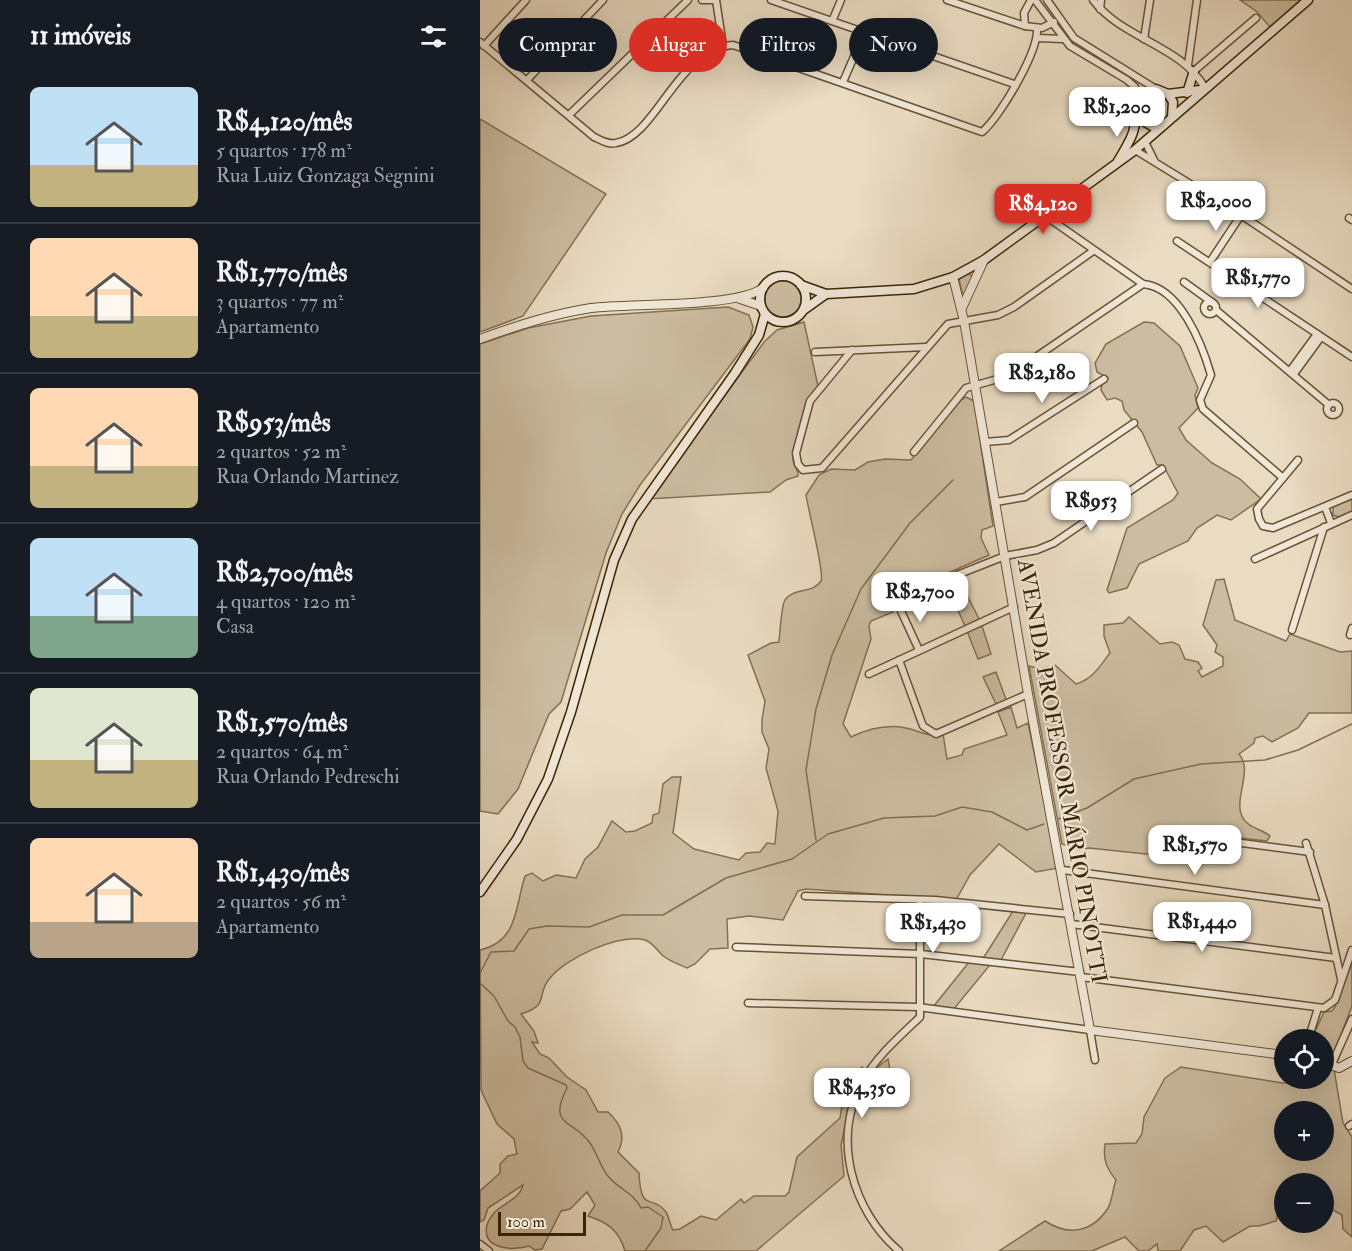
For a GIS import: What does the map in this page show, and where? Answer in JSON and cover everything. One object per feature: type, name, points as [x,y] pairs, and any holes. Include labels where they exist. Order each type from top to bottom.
[{"type":"main road","points":[[759,335],[763,310],[763,288],[777,277],[786,276],[801,285],[826,294],[914,289],[953,277],[984,260],[1047,217],[1136,150],[1204,88],[1308,0]]},
{"type":"main road","points":[[1187,93],[1191,68]]},
{"type":"main road","points":[[1115,165],[1132,139],[1138,118],[1136,103],[1147,92],[1156,89],[1168,94],[1187,93],[1204,88]]},
{"type":"main road","points":[[1168,94],[1173,102],[1172,116]]},
{"type":"main road","points":[[1138,118],[1152,126],[1163,125]]},
{"type":"main road","points":[[1132,139],[1136,150]]},
{"type":"main road","points":[[801,285],[806,302],[804,310]]},
{"type":"main road","points":[[480,892],[518,839],[548,779],[571,712],[614,560],[632,519],[759,335],[781,322],[790,321],[826,294]]},
{"type":"main road","points":[[763,310],[781,322]]},
{"type":"street","points":[[526,0],[482,44],[605,142],[615,144],[627,139],[686,72]]},
{"type":"street","points":[[527,80],[603,0]]},
{"type":"street","points":[[570,114],[688,0]]},
{"type":"street","points":[[702,0],[714,0],[718,18]]},
{"type":"street","points":[[771,0],[827,18]]},
{"type":"street","points":[[834,18],[841,0]]},
{"type":"street","points":[[947,0],[1037,28],[1053,23],[1058,17]]},
{"type":"street","points":[[1025,26],[1024,13],[1033,0],[1053,23],[1063,39],[1135,87],[1136,103]]},
{"type":"street","points":[[1047,0],[1074,38],[1153,84],[1156,89]]},
{"type":"street","points":[[1093,0],[1100,9],[1191,68],[1204,88]]},
{"type":"street","points":[[1100,9],[1101,0]]},
{"type":"street","points":[[1144,39],[1150,0]]},
{"type":"street","points":[[1191,68],[1197,0]]},
{"type":"street","points":[[1191,68],[1256,18]]},
{"type":"street","points":[[727,46],[733,45],[843,82],[982,132],[992,123],[1014,84],[1038,38],[1037,28]]},
{"type":"street","points":[[1038,38],[1063,39]]},
{"type":"street","points":[[938,57],[1014,84]]},
{"type":"street","points":[[843,82],[849,68]]},
{"type":"street","points":[[1145,142],[1154,160]]},
{"type":"street","points":[[1136,150],[1241,215],[1352,289]]},
{"type":"street","points":[[1210,262],[1241,215]]},
{"type":"street","points":[[1047,217],[1143,284],[1174,298],[1182,307],[1211,375],[1200,400],[1203,409],[1283,477]]},
{"type":"street","points":[[1177,241],[1352,357]]},
{"type":"street","points":[[852,350],[813,396],[797,459],[803,470],[822,468],[948,324],[998,315],[1014,307],[1093,251]]},
{"type":"street","points":[[962,308],[984,260]]},
{"type":"street","name":"AVENIDA PROFESSOR MÁRIO PINOTTI","points":[[953,277],[962,308],[1028,694],[1063,870],[1095,1060]]},
{"type":"street","points":[[1184,282],[1329,405]]},
{"type":"street","points":[[914,452],[959,395],[974,384],[1008,376],[1143,284]]},
{"type":"street","points":[[480,339],[527,322],[591,308],[739,299],[763,288]]},
{"type":"street","points":[[1198,292],[1203,309],[1210,315],[1215,306]]},
{"type":"street","points":[[739,299],[763,310]]},
{"type":"street","points":[[1203,309],[1206,303],[1215,306]]},
{"type":"street","points":[[1292,372],[1319,335]]},
{"type":"street","points":[[815,352],[926,347]]},
{"type":"street","points":[[985,442],[1009,440],[1104,379]]},
{"type":"street","points":[[996,502],[1025,497],[1134,423]]},
{"type":"street","points":[[1298,460],[1256,512],[1263,526],[1273,528],[1352,495]]},
{"type":"street","points":[[919,650],[899,603],[904,596],[1005,556],[1037,550],[1053,543],[1162,470]]},
{"type":"street","points":[[1325,507],[1331,523]]},
{"type":"street","points":[[1255,559],[1352,515]]},
{"type":"street","points":[[1292,630],[1324,527]]},
{"type":"street","points":[[869,674],[1014,607]]},
{"type":"street","points":[[1350,635],[1352,628]]},
{"type":"street","points":[[899,660],[923,726],[932,733],[940,733],[1028,694]]},
{"type":"street","points":[[1204,838],[1310,852]]},
{"type":"street","points":[[1306,843],[1325,905],[1341,980]]},
{"type":"street","points":[[1063,870],[1325,905]]},
{"type":"street","points":[[805,896],[920,900],[1070,914]]},
{"type":"street","points":[[899,1251],[873,1222],[857,1190],[848,1160],[847,1138],[850,1113],[861,1083],[878,1058],[920,1017],[918,1007],[921,954],[920,900]]},
{"type":"street","points":[[1071,924],[1336,958]]},
{"type":"street","points":[[736,947],[921,954],[1318,1008],[1329,1007],[1332,1004],[1352,950]]},
{"type":"street","points":[[748,1003],[918,1007],[1274,1054]]},
{"type":"street","points":[[1311,1029],[1318,1008]]},
{"type":"street","points":[[1334,1060],[1352,1019]]},
{"type":"street","points":[[1334,1065],[1339,1068],[1352,1061]]},
{"type":"street","points":[[480,1244],[489,1251]]},
{"type":"shaded area","points":[[1240,0],[1300,0],[1270,27],[1256,11]]},
{"type":"shaded area","points":[[480,119],[606,194],[523,316],[480,332]]},
{"type":"shaded area","points":[[968,273],[973,277],[966,293],[962,293],[959,279]]},
{"type":"shaded area","points":[[783,281],[796,286],[801,299],[796,312],[783,317],[770,312],[765,299],[770,286]]},
{"type":"shaded area","points":[[728,307],[749,315],[753,327],[750,339],[640,485],[622,514],[606,553],[561,702],[549,714],[518,789],[498,814],[480,811],[480,344],[528,328],[591,316]]},
{"type":"shaded area","points":[[804,322],[818,386],[801,420],[796,441],[793,459],[798,476],[786,480],[770,492],[648,499],[765,341],[777,330]]},
{"type":"shaded area","points":[[1144,322],[1154,323],[1180,346],[1198,388],[1195,395],[1198,408],[1179,428],[1186,440],[1212,463],[1240,479],[1261,499],[1231,520],[1217,515],[1197,528],[1188,541],[1139,564],[1127,588],[1109,593],[1107,590],[1127,528],[1173,500],[1178,493],[1163,465],[1157,465],[1142,432],[1124,410],[1122,401],[1115,398],[1107,400],[1101,390],[1102,384],[1108,378],[1097,372],[1095,363],[1106,344]]},
{"type":"shaded area","points":[[966,397],[974,401],[993,526],[982,530],[981,538],[989,555],[902,593],[894,604],[893,612],[871,621],[869,626],[871,639],[843,724],[851,737],[885,727],[906,728],[929,735],[943,734],[947,759],[962,755],[964,749],[1007,735],[998,712],[1011,707],[1017,728],[1028,723],[1058,868],[1036,872],[999,844],[970,875],[956,900],[806,889],[798,891],[783,920],[749,916],[727,919],[728,948],[710,949],[695,964],[687,968],[662,955],[648,941],[634,939],[621,940],[594,949],[568,963],[550,978],[536,1007],[521,1014],[534,1031],[538,1043],[532,1042],[540,1054],[549,1058],[567,1077],[586,1090],[598,1112],[608,1112],[616,1121],[622,1135],[618,1152],[639,1173],[642,1194],[645,1199],[666,1212],[673,1230],[680,1229],[701,1216],[716,1220],[741,1199],[744,1203],[754,1196],[785,1196],[789,1192],[797,1157],[840,1118],[847,1091],[862,1067],[865,1071],[872,1071],[888,1059],[890,1070],[885,1072],[873,1094],[848,1113],[841,1145],[844,1176],[756,1251],[625,1251],[616,1232],[601,1221],[588,1216],[595,1205],[587,1192],[570,1209],[561,1211],[542,1249],[535,1250],[529,1246],[508,1248],[494,1244],[486,1233],[490,1218],[500,1207],[517,1196],[523,1185],[488,1208],[484,1220],[480,1222],[480,1191],[500,1173],[500,1164],[508,1156],[517,1154],[514,1139],[497,1124],[481,1090],[480,950],[493,945],[509,931],[517,910],[525,876],[532,873],[543,881],[556,875],[576,878],[585,859],[598,847],[612,821],[626,832],[635,831],[652,823],[653,815],[659,813],[663,784],[672,777],[681,777],[673,833],[694,849],[739,860],[746,853],[760,852],[767,843],[775,844],[778,811],[766,768],[769,749],[762,732],[765,701],[748,655],[771,643],[779,642],[785,600],[793,593],[813,588],[821,581],[819,554],[806,495],[819,475],[831,469],[855,470],[868,462],[885,459],[911,460],[954,404]]},
{"type":"shaded area","points":[[1352,498],[1352,511],[1338,517],[1333,515],[1333,507]]},
{"type":"shaded area","points":[[958,577],[979,619],[965,626],[945,581]]},
{"type":"shaded area","points":[[1224,579],[1235,620],[1286,641],[1290,634],[1340,652],[1352,651],[1352,713],[1309,713],[1298,728],[1272,742],[1263,736],[1255,738],[1254,743],[1239,754],[1244,769],[1240,811],[1248,824],[1270,836],[1267,841],[1197,833],[1193,859],[1089,848],[1079,850],[1062,844],[1029,666],[1040,669],[1055,665],[1076,684],[1082,682],[1096,672],[1110,653],[1104,636],[1104,625],[1123,623],[1129,617],[1160,644],[1172,642],[1179,645],[1185,659],[1198,662],[1202,668],[1198,671],[1202,677],[1223,666],[1223,657],[1215,652],[1217,645],[1203,625],[1216,580]]},
{"type":"shaded area","points":[[982,626],[991,654],[978,659],[967,631]]},
{"type":"shaded area","points":[[996,672],[1007,702],[997,706],[983,677]]},
{"type":"shaded area","points":[[1013,911],[1026,913],[1001,960],[989,966],[953,1010],[933,1007],[970,961],[984,957]]},
{"type":"shaded area","points":[[1352,963],[1352,1006],[1334,1053],[1334,1029],[1316,1029],[1324,1012],[1332,1011]]},
{"type":"shaded area","points":[[1181,1067],[1274,1082],[1274,1089],[1334,1089],[1334,1069],[1343,1123],[1352,1137],[1352,1237],[1343,1229],[1342,1215],[1334,1211],[1334,1173],[1274,1173],[1274,1222],[1250,1226],[1223,1242],[1206,1226],[1194,1230],[1180,1251],[1158,1251],[1157,1244],[1148,1251],[1139,1251],[1125,1237],[1092,1251],[999,1251],[1045,1221],[1062,1229],[1079,1230],[1095,1223],[1102,1216],[1108,1208],[1116,1180],[1106,1163],[1105,1144],[1136,1143],[1142,1134],[1144,1117],[1165,1078]]},
{"type":"waterway","points":[[816,840],[806,770],[816,709],[832,655],[861,589],[910,523],[953,480]]},
{"type":"waterway","points":[[1058,819],[1087,808],[1134,779],[1201,764],[1265,760],[1298,750],[1352,724]]},
{"type":"waterway","points":[[480,973],[491,952],[514,951],[529,929],[547,926],[589,927],[622,915],[663,915],[726,878],[792,859],[828,834],[884,818],[935,816],[962,807],[992,812],[1027,830],[1044,824]]},
{"type":"waterway","points":[[480,983],[494,996],[508,1021],[515,1027],[520,1037],[523,1061],[528,1068],[566,1085],[560,1110],[561,1116],[590,1143],[603,1169],[612,1180],[634,1198],[641,1208],[648,1207],[663,1217],[661,1228],[645,1251]]}]
